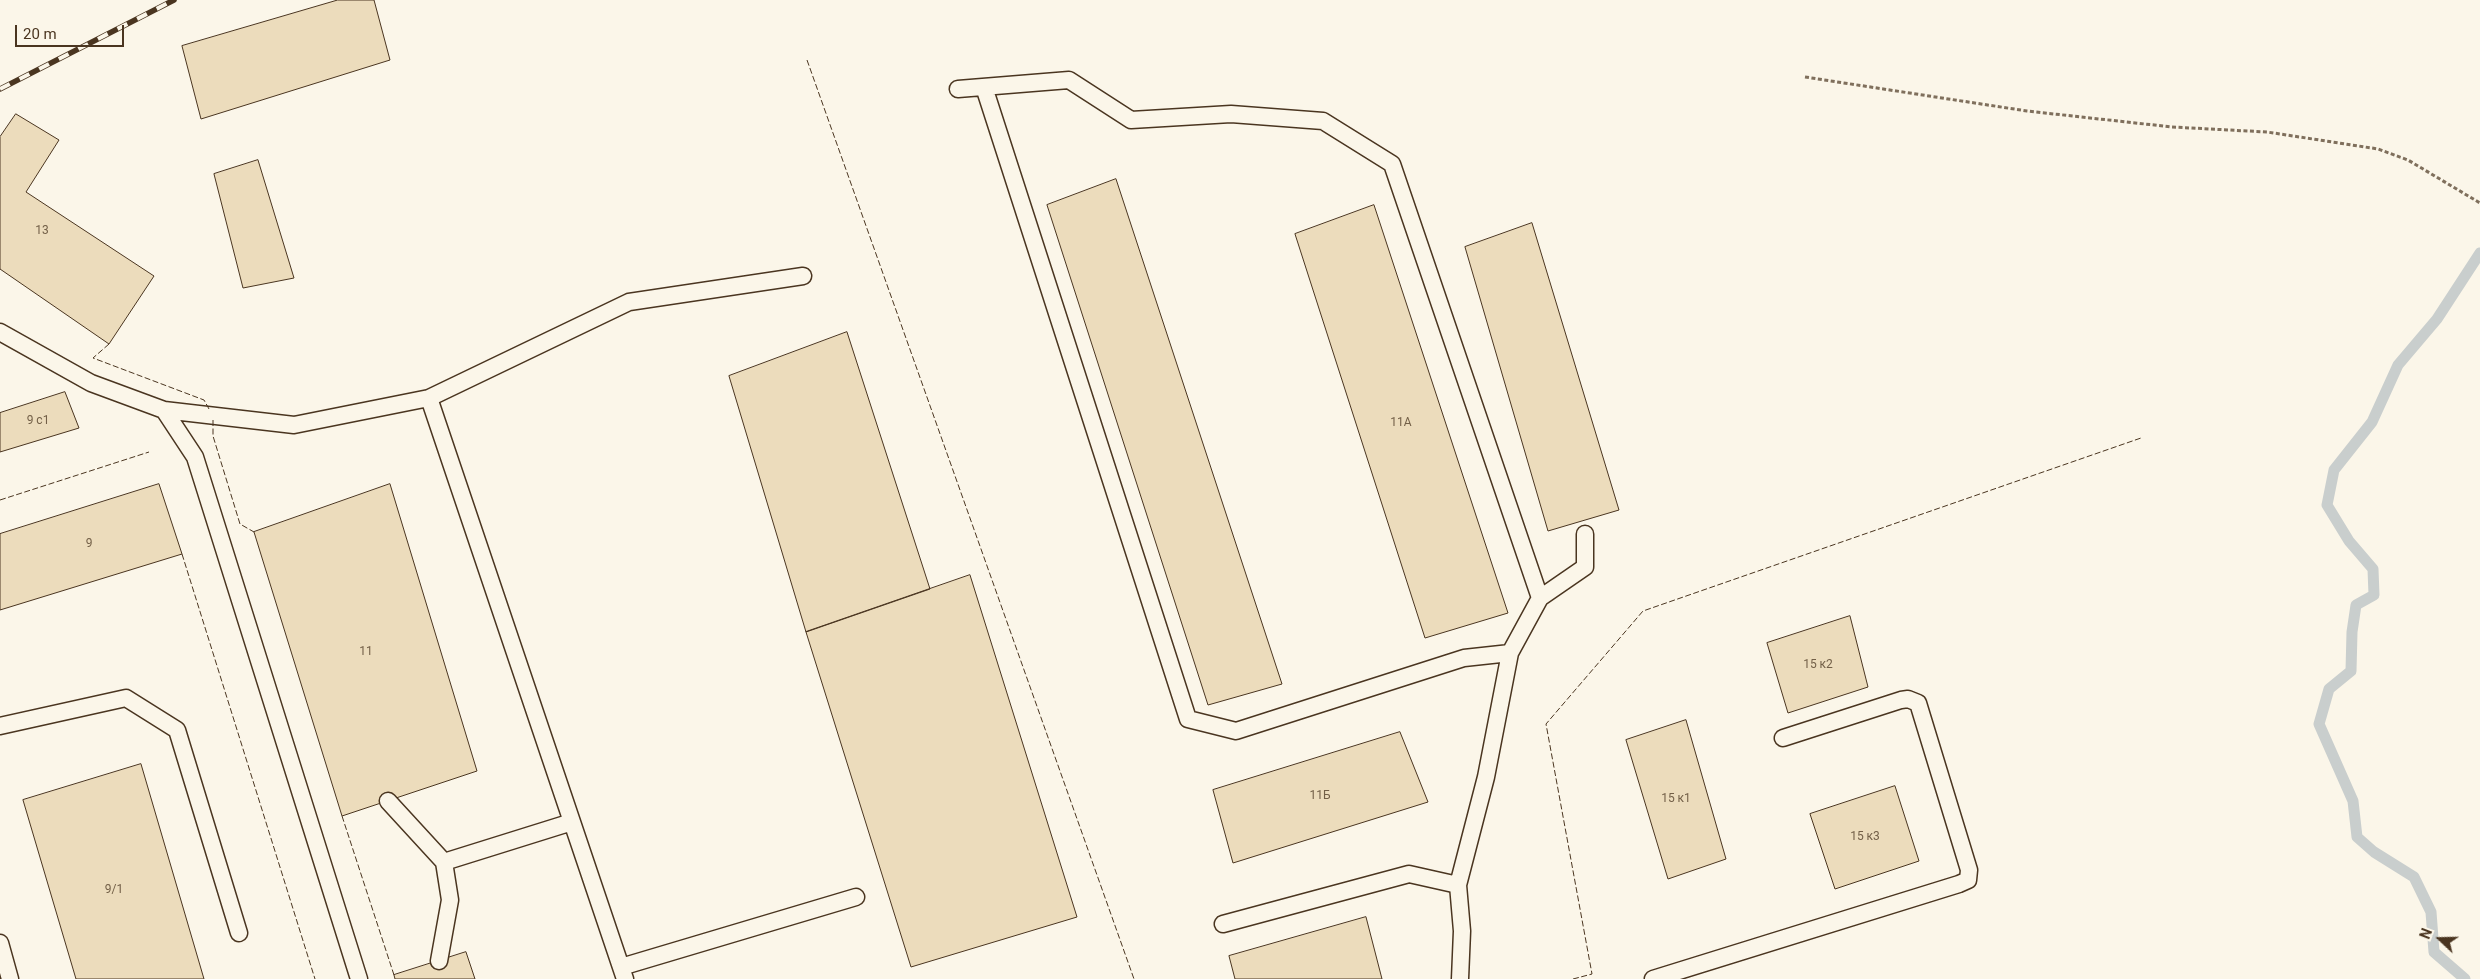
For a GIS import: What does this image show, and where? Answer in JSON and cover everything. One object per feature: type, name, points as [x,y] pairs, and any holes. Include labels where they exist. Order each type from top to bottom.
[{"type":"lane","points":[[958,89],[1069,80],[1131,120],[1231,114],[1323,121],[1392,164],[1540,598]]},
{"type":"lane","points":[[984,87],[1188,719],[1236,731],[1464,658],[1510,652]]},
{"type":"lane","points":[[0,332],[91,384],[164,410],[294,425],[428,398],[630,302],[803,276]]},
{"type":"lane","points":[[428,398],[623,973],[856,896]]},
{"type":"lane","points":[[164,410],[195,457],[359,979]]},
{"type":"lane","points":[[1460,979],[1462,931],[1458,885],[1486,777],[1510,652],[1540,598],[1585,567],[1585,534]]},
{"type":"lane","points":[[0,726],[126,698],[177,730],[239,933]]},
{"type":"lane","points":[[1654,979],[1968,880],[1969,870],[1918,703],[1913,700],[1901,700],[1783,738]]},
{"type":"lane","points":[[388,801],[444,862],[450,900],[439,961]]},
{"type":"lane","points":[[444,862],[572,822]]},
{"type":"lane","points":[[1223,924],[1409,874],[1458,885]]},
{"type":"lane","points":[[0,943],[10,979]]},
{"type":"path","points":[[1805,77],[2027,111],[2172,127],[2267,132],[2378,150],[2408,160],[2480,202]]},
{"type":"building","points":[[338,0],[374,0],[390,60],[201,119],[182,46]]},
{"type":"building","points":[[16,114],[59,140],[26,192],[154,276],[109,344],[0,269],[0,137]]},
{"type":"building","points":[[258,160],[294,278],[243,288],[214,174]]},
{"type":"building","points":[[1116,179],[1282,684],[1208,705],[1047,205]]},
{"type":"building","points":[[1374,205],[1508,613],[1425,638],[1295,234]]},
{"type":"building","points":[[1532,223],[1619,510],[1548,531],[1465,247]]},
{"type":"building","points":[[847,332],[930,589],[806,632],[729,376]]},
{"type":"building","points":[[65,392],[79,428],[0,452],[0,413]]},
{"type":"building","points":[[159,484],[182,554],[0,610],[0,534]]},
{"type":"building","points":[[390,484],[477,771],[342,816],[254,532]]},
{"type":"building","points":[[970,575],[1077,917],[911,967],[806,632]]},
{"type":"building","points":[[1850,616],[1868,687],[1788,713],[1767,643]]},
{"type":"building","points":[[1686,720],[1726,859],[1668,879],[1626,740]]},
{"type":"building","points":[[1400,732],[1428,802],[1233,863],[1213,790]]},
{"type":"building","points":[[141,764],[204,979],[76,979],[23,800]]},
{"type":"building","points":[[1895,786],[1919,861],[1835,889],[1810,814]]},
{"type":"building","points":[[1366,917],[1382,979],[1235,979],[1229,956]]},
{"type":"building","points":[[466,952],[475,979],[395,979],[394,975]]},
{"type":"waterway","points":[[2465,979],[2434,952],[2431,912],[2414,877],[2374,852],[2357,837],[2353,801],[2319,724],[2329,689],[2351,671],[2352,632],[2356,605],[2374,595],[2373,569],[2349,541],[2327,505],[2334,470],[2372,422],[2398,365],[2437,319],[2480,253]]},
{"type":"railway","points":[[0,89],[174,0]]},
{"type":"fence","points":[[807,60],[1134,979]]},
{"type":"fence","points":[[109,344],[93,358],[204,400],[209,409]]},
{"type":"fence","points":[[213,420],[213,436],[240,524],[254,532]]},
{"type":"fence","points":[[1573,979],[1592,974],[1546,724],[1643,611],[2141,438]]},
{"type":"fence","points":[[0,500],[149,452]]},
{"type":"fence","points":[[182,554],[315,979]]},
{"type":"fence","points":[[342,816],[394,975]]}]
